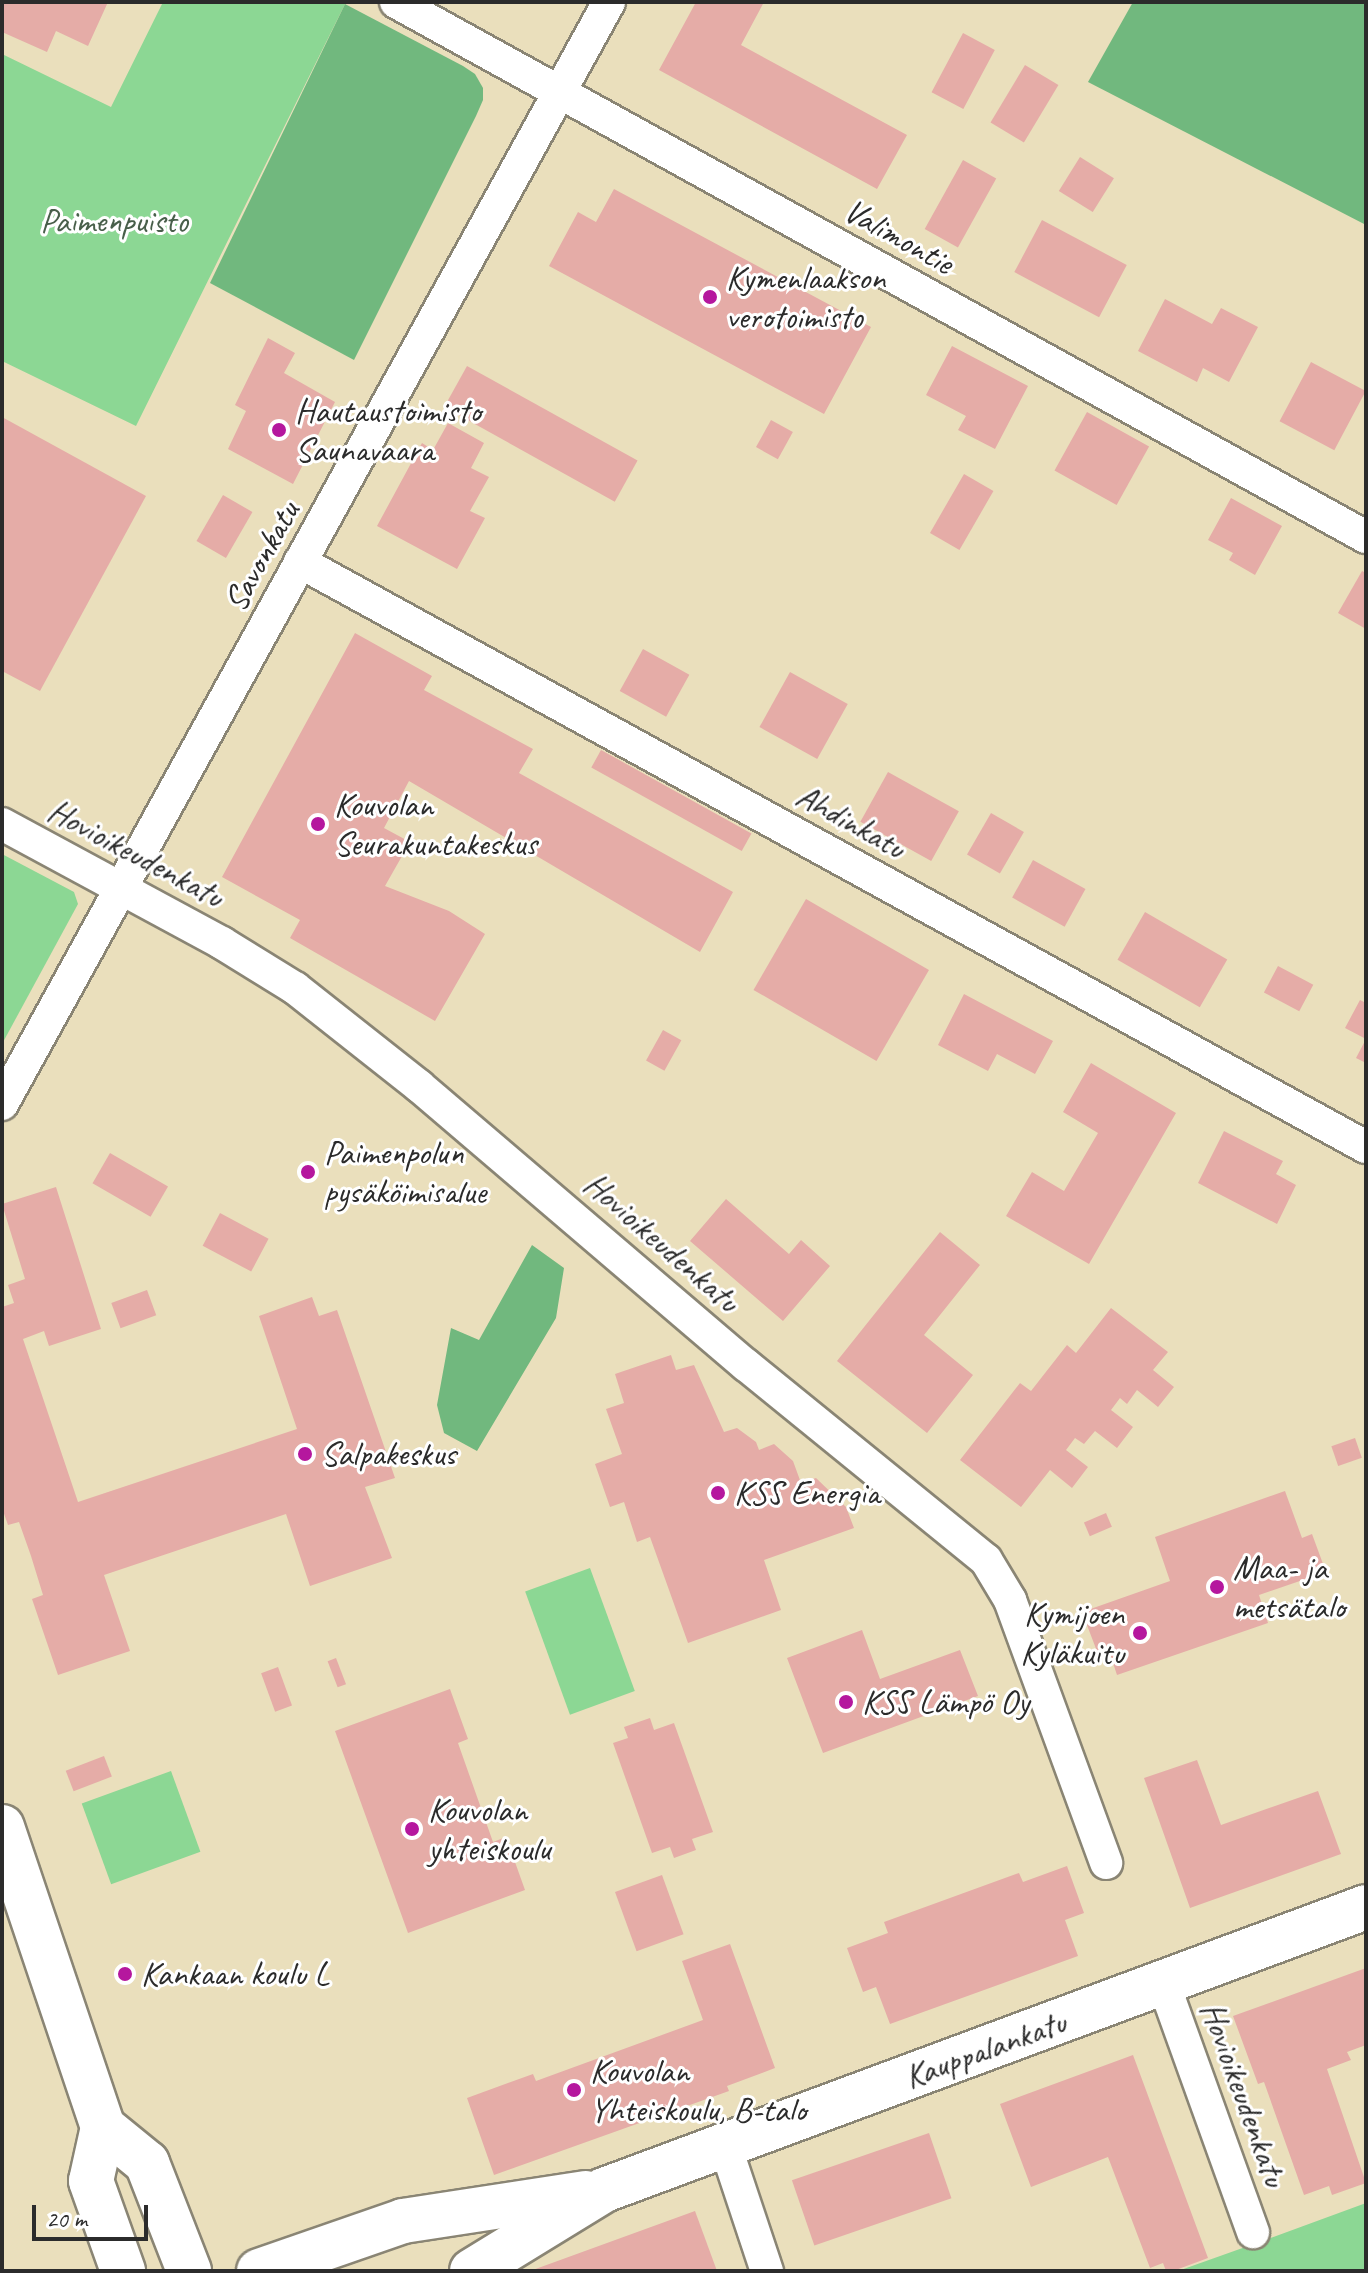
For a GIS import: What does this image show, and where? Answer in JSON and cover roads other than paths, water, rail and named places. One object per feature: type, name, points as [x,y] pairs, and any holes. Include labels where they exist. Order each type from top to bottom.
[{"type":"main road","points":[[2,1827],[103,2127],[91,2181],[123,2271]]},
{"type":"main road","name":"Kauppalankatu","points":[[472,2271],[604,2190],[1366,1907]]},
{"type":"main road","points":[[103,2127],[147,2163],[189,2271]]},
{"type":"main road","name":"Kauppalankatu","points":[[259,2271],[403,2221],[604,2190]]},
{"type":"street","name":"Valimontie","points":[[396,2],[1366,537]]},
{"type":"street","name":"Savonkatu","points":[[2,1104],[609,2]]},
{"type":"street","name":"Ahdinkatu","points":[[300,562],[1366,1147]]},
{"type":"street","name":"Hovioikeudenkatu","points":[[2,824],[122,887],[295,988],[419,1086],[746,1365],[986,1560],[1010,1600],[1106,1863]]},
{"type":"street","name":"Hovioikeudenkatu","points":[[1163,1982],[1253,2232]]},
{"type":"street","points":[[725,2145],[767,2271]]},
{"type":"place","name":"Kymenlaakson verotoimisto","points":[[710,297]]},
{"type":"place","name":"Hautaustoimisto Saunavaara","points":[[279,430]]},
{"type":"place","name":"Kouvolan Seurakuntakeskus","points":[[318,824]]},
{"type":"place","name":"Paimenpolun pysäköimisalue","points":[[308,1172]]},
{"type":"place","name":"Salpakeskus","points":[[305,1454]]},
{"type":"place","name":"KSS Energia","points":[[718,1493]]},
{"type":"place","name":"Maa- ja metsätalo","points":[[1217,1587]]},
{"type":"place","name":"Kymijoen Kyläkuitu","points":[[1140,1633]]},
{"type":"place","name":"KSS Lämpö Oy","points":[[846,1702]]},
{"type":"place","name":"Kouvolan yhteiskoulu","points":[[412,1829]]},
{"type":"place","name":"Kankaan koulu L","points":[[125,1974]]},
{"type":"place","name":"Kouvolan Yhteiskoulu, B-talo","points":[[574,2090]]},
{"type":"park label","name":"Paimenpuisto","points":[[114,221]]}]
